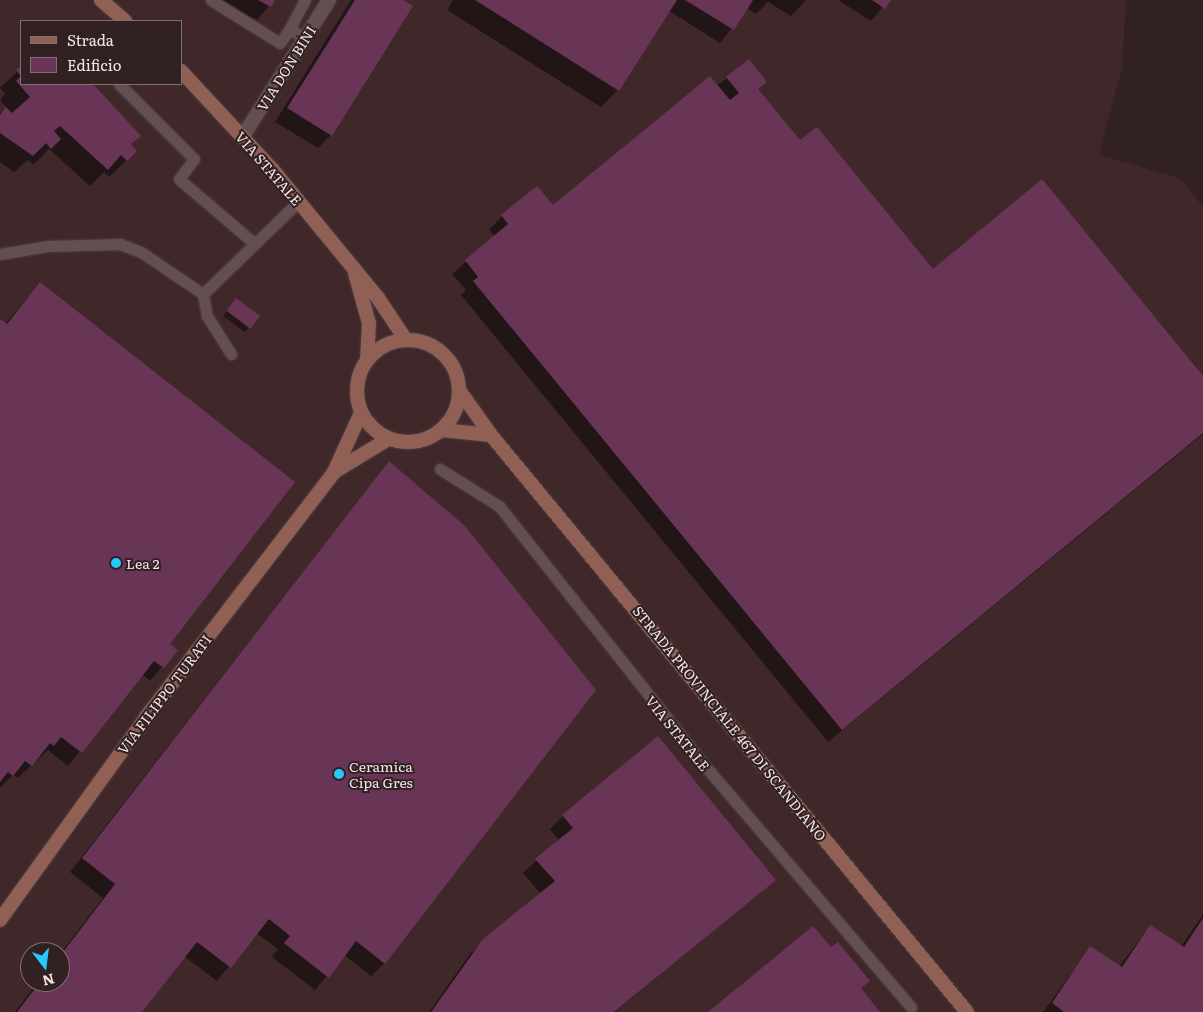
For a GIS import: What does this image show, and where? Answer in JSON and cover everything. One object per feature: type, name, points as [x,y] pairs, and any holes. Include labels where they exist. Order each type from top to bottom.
[{"type":"main road","points":[[101,0],[124,20]]},
{"type":"main road","name":"VIA STATALE","points":[[182,72],[243,136],[299,202],[354,268],[406,340]]},
{"type":"main road","name":"VIA STATALE","points":[[354,268],[369,323],[367,360],[357,386],[361,413]]},
{"type":"main road","points":[[367,360],[392,343],[406,340],[437,349],[448,360],[459,390],[491,435]]},
{"type":"main road","points":[[442,430],[457,405],[459,390]]},
{"type":"main road","points":[[361,413],[388,439],[416,442],[442,430],[491,435]]},
{"type":"main road","name":"VIA FILIPPO TURATI","points":[[0,920],[147,716],[334,472],[361,413]]},
{"type":"main road","name":"STRADA PROVINCIALE 467 DI SCANDIANO","points":[[491,435],[967,1012]]},
{"type":"main road","name":"VIA FILIPPO TURATI","points":[[334,472],[388,439]]},
{"type":"street","name":"VIA DON BINI","points":[[243,136],[329,0]]},
{"type":"lane","points":[[211,0],[280,43],[305,0]]},
{"type":"lane","points":[[290,28],[304,39]]},
{"type":"lane","points":[[120,85],[194,159],[179,179],[255,244]]},
{"type":"lane","points":[[203,294],[299,202]]},
{"type":"lane","points":[[0,254],[56,245],[120,244],[141,252],[203,294],[207,316],[231,354]]},
{"type":"lane","name":"VIA STATALE","points":[[440,469],[499,506],[700,760],[911,1007]]},
{"type":"shaded area","points":[[0,0],[1126,0],[1122,67],[1099,155],[1180,178],[1203,207],[1203,1012],[0,1012]]},
{"type":"building","points":[[258,0],[275,0],[271,7]]},
{"type":"building","points":[[355,0],[403,0],[413,6],[332,136],[287,108]]},
{"type":"building","points":[[475,0],[677,0],[619,91]]},
{"type":"building","points":[[685,0],[753,0],[734,30]]},
{"type":"building","points":[[872,0],[891,0],[885,9]]},
{"type":"building","points":[[749,59],[767,82],[758,89],[800,140],[817,127],[933,269],[1042,179],[1203,376],[1203,433],[842,730],[473,281],[478,277],[465,260],[508,224],[501,215],[537,186],[553,205],[710,76],[730,100],[739,93],[726,77]]},
{"type":"building","points":[[20,67],[20,75],[16,70]]},
{"type":"building","points":[[20,77],[20,85],[94,85],[141,136],[131,144],[137,151],[127,161],[121,155],[108,170],[60,126],[54,131],[61,139],[51,149],[46,143],[33,156],[0,133],[0,115],[6,107],[12,113],[30,97],[16,81]]},
{"type":"building","name":"Lea 2","points":[[40,282],[295,482],[170,644],[178,650],[164,668],[154,661],[82,753],[61,737],[54,746],[50,743],[32,766],[25,761],[13,776],[8,772],[0,782],[0,319],[7,324]]},
{"type":"building","points":[[236,298],[260,316],[250,329],[226,311]]},
{"type":"building","name":"Ceramica Cipa Gres","points":[[389,461],[465,526],[596,690],[385,964],[356,941],[329,978],[284,943],[290,936],[269,919],[231,968],[197,942],[142,1012],[17,1012],[32,992],[70,992],[70,943],[115,884],[82,858]]},
{"type":"building","points":[[658,736],[776,880],[614,1012],[431,1012],[483,939],[555,881],[535,859],[573,828],[562,815]]},
{"type":"building","points":[[1203,918],[1203,1012],[1064,1012],[1052,1003],[1090,946],[1122,967],[1150,925],[1184,947]]},
{"type":"building","points":[[813,926],[831,947],[838,942],[870,981],[861,988],[880,1012],[708,1012]]},
{"type":"place","name":"Lea 2","points":[[116,563]]},
{"type":"place","name":"Ceramica Cipa Gres","points":[[339,774]]}]
